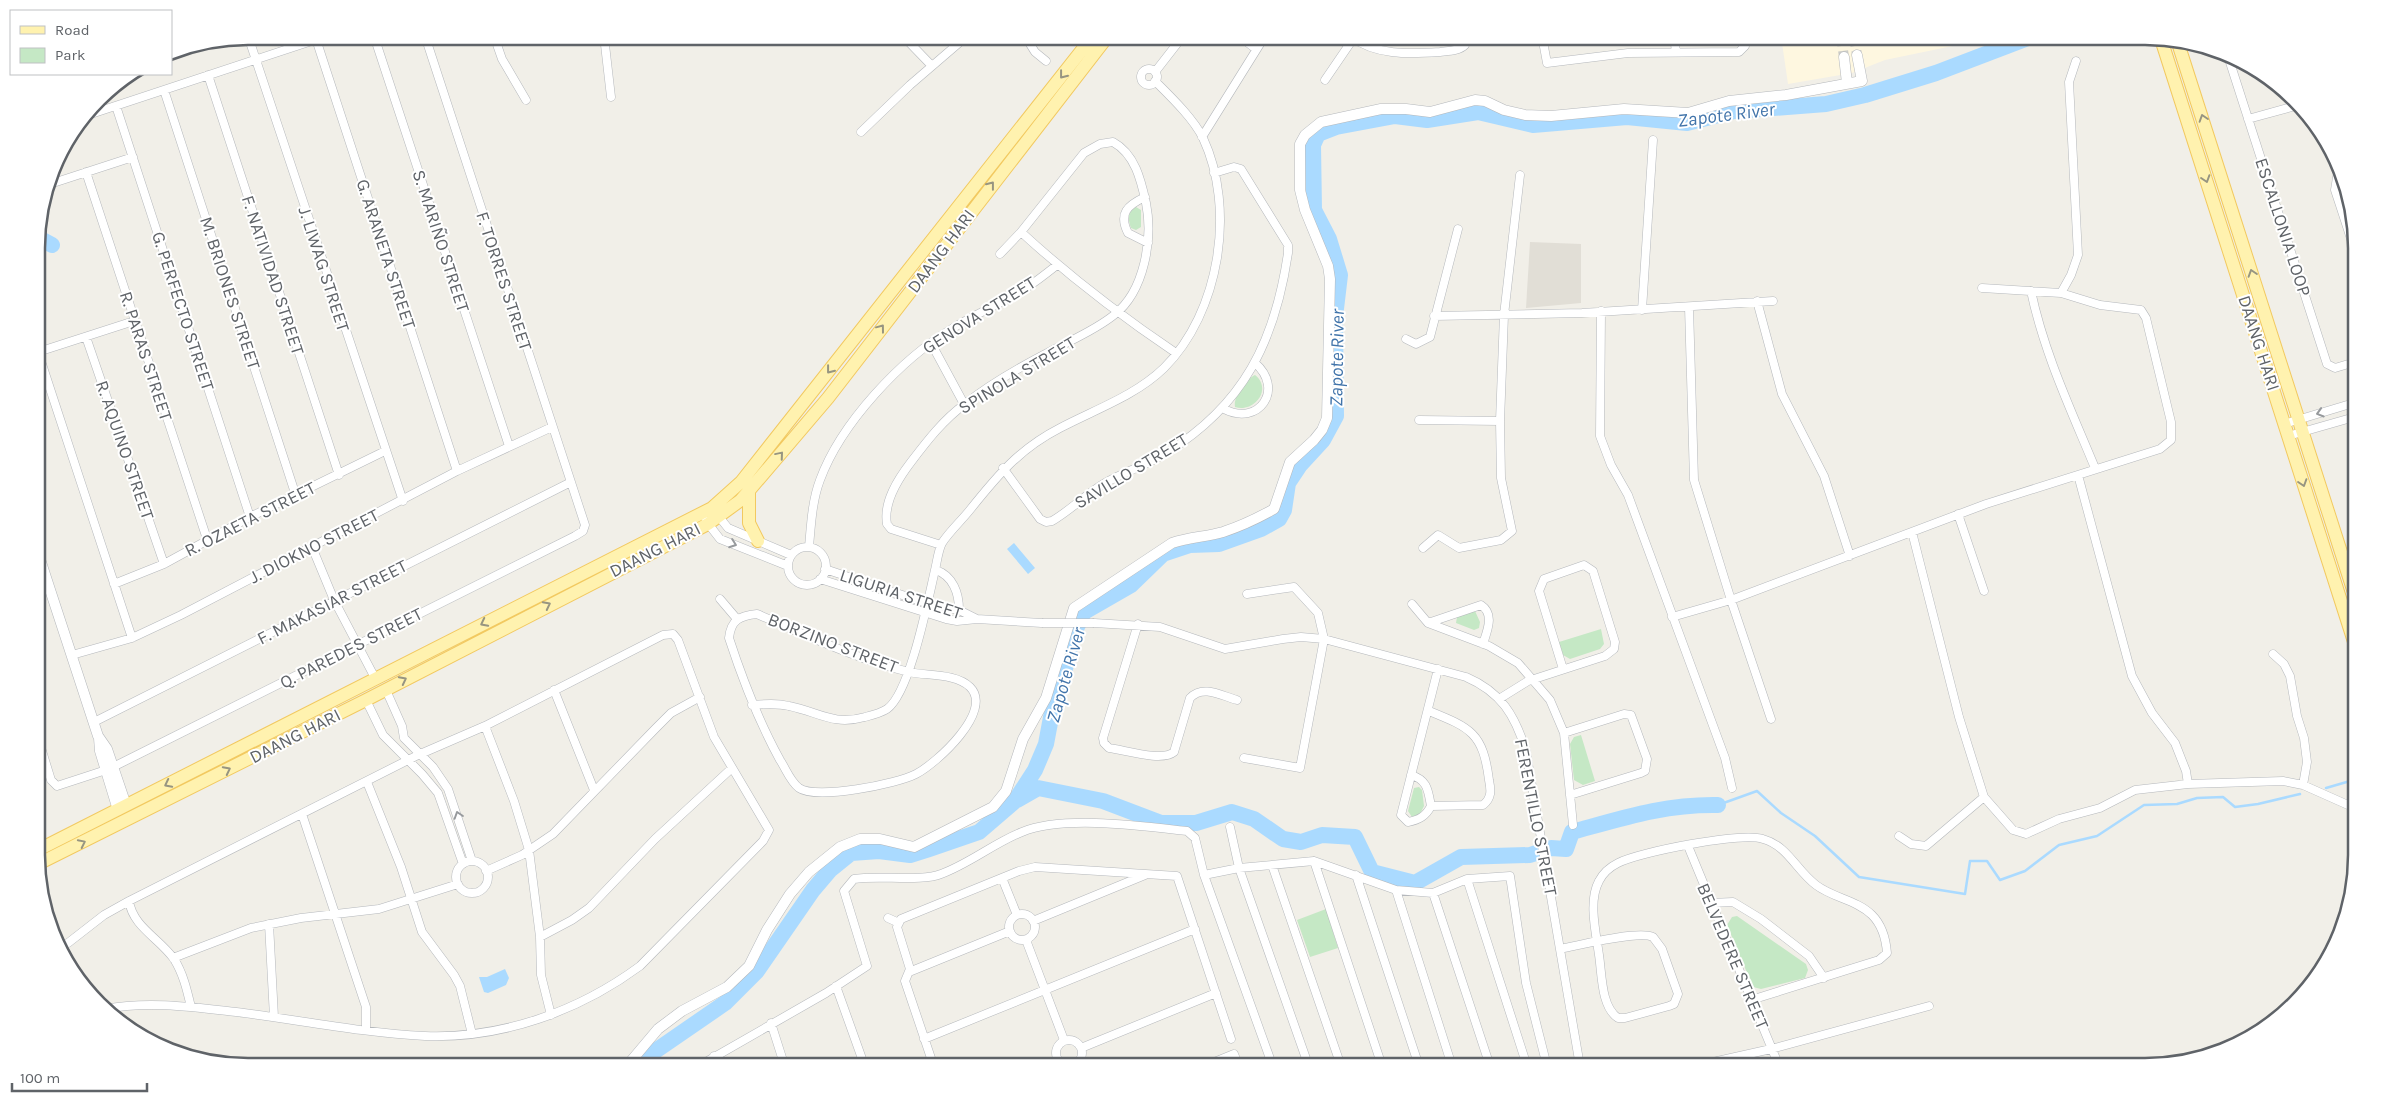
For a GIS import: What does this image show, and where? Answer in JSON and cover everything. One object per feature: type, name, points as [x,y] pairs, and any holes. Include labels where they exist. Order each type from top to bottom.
[{"type":"main road","name":"DAANG HARI","points":[[45,846],[375,678],[709,516],[734,507],[828,398],[1086,45]]},
{"type":"main road","name":"DAANG HARI","points":[[45,860],[386,690],[709,516],[741,482],[1100,45]]},
{"type":"main road","name":"DAANG HARI","points":[[2163,46],[2348,623]]},
{"type":"main road","name":"DAANG HARI","points":[[2180,48],[2348,574]]},
{"type":"main road","points":[[748,492],[750,523],[758,541]]},
{"type":"street","name":"J. LIWAG STREET","points":[[251,45],[385,452],[403,501]]},
{"type":"street","points":[[97,112],[295,45]]},
{"type":"street","name":"G. ARANETA STREET","points":[[317,45],[457,471]]},
{"type":"street","name":"S. MARIÑO STREET","points":[[377,45],[508,446]]},
{"type":"street","name":"F. TORRES STREET","points":[[427,45],[586,525]]},
{"type":"street","points":[[497,45],[502,60],[526,100]]},
{"type":"street","points":[[605,45],[611,96]]},
{"type":"street","points":[[912,45],[932,66]]},
{"type":"street","points":[[861,132],[956,45]]},
{"type":"street","points":[[1031,45],[1035,52],[1046,61]]},
{"type":"street","points":[[720,599],[737,619],[730,627],[729,638],[752,705],[772,703],[790,706],[834,720],[862,718],[889,708],[901,693],[909,672],[941,545],[1003,468],[1039,439],[1127,395],[1164,367],[1176,354],[1197,320],[1214,272],[1221,223],[1220,200],[1214,173],[1202,137],[1155,81],[1155,72],[1176,45]]},
{"type":"street","points":[[1251,45],[1256,49]]},
{"type":"street","points":[[1202,137],[1259,45]]},
{"type":"street","points":[[1325,80],[1346,45]]},
{"type":"street","points":[[1368,45],[1374,48],[1409,54],[1457,50],[1465,45]]},
{"type":"street","points":[[1544,45],[1547,64],[1619,54],[1739,52],[1745,45]]},
{"type":"street","points":[[1675,45],[1676,52]]},
{"type":"street","points":[[634,1058],[658,1030],[682,1011],[727,988],[749,966],[767,930],[790,894],[809,872],[840,846],[860,839],[874,839],[914,847],[993,807],[1000,800],[1006,791],[1023,739],[1046,698],[1074,608],[1172,543],[1222,532],[1257,519],[1274,509],[1290,462],[1322,430],[1328,408],[1330,279],[1328,266],[1300,190],[1299,154],[1300,144],[1305,135],[1321,122],[1346,116],[1381,110],[1406,109],[1430,112],[1475,100],[1485,101],[1504,110],[1525,116],[1551,116],[1624,109],[1675,114],[1701,110],[1729,101],[1794,93],[1847,82],[1862,81],[1857,55]]},
{"type":"street","points":[[1844,57],[1847,82]]},
{"type":"street","points":[[2061,292],[2071,275],[2078,256],[2069,82],[2076,61]]},
{"type":"street","name":"ESCALLONIA LOOP","points":[[2235,66],[2248,119],[2328,364],[2335,368],[2348,364]]},
{"type":"street","points":[[1155,72],[1148,69],[1141,76],[1146,84],[1151,84],[1155,81]]},
{"type":"street","name":"F. NATIVIDAD STREET","points":[[208,75],[339,474]]},
{"type":"street","name":"M. BRIONES STREET","points":[[164,90],[296,496]]},
{"type":"street","name":"G. PERFECTO STREET","points":[[116,106],[250,517]]},
{"type":"street","points":[[2248,119],[2291,106]]},
{"type":"street","points":[[1642,310],[1653,140]]},
{"type":"street","name":"SPINOLA STREET","points":[[941,545],[891,529],[886,524],[887,508],[901,475],[944,422],[964,404],[1048,352],[1090,332],[1116,313],[1132,291],[1146,260],[1149,228],[1141,180],[1129,154],[1113,142],[1100,144],[1084,153],[1021,232],[1000,254]]},
{"type":"street","points":[[56,182],[133,157]]},
{"type":"street","name":"SAVILLO STREET","points":[[1003,468],[1040,519],[1046,522],[1052,521],[1105,483],[1167,453],[1224,408],[1255,363],[1279,307],[1288,245],[1241,169],[1234,167],[1214,173]]},
{"type":"street","name":"R. PARAS STREET","points":[[86,172],[207,539]]},
{"type":"street","points":[[1423,548],[1438,535],[1459,548],[1502,540],[1512,531],[1500,478],[1500,421],[1504,315],[1520,175]]},
{"type":"street","points":[[2337,181],[2335,190],[2347,225]]},
{"type":"street","points":[[1145,197],[1128,207],[1124,212],[1123,219],[1128,233],[1148,244]]},
{"type":"street","points":[[1406,340],[1416,344],[1430,337],[1458,229]]},
{"type":"street","points":[[1021,232],[1057,265],[1116,313],[1176,354]]},
{"type":"street","name":"GENOVA STREET","points":[[809,547],[812,510],[820,480],[836,447],[880,389],[895,372],[930,343],[952,328],[1026,288],[1057,265]]},
{"type":"street","points":[[1672,617],[1731,600],[1790,576],[1850,556],[1958,514],[2096,468],[2160,449],[2171,440],[2171,422],[2146,318],[2141,310],[2100,305],[2061,292],[2031,292],[1982,288]]},
{"type":"street","points":[[2031,292],[2038,325],[2050,359],[2096,468]]},
{"type":"street","points":[[1757,301],[1782,394],[1824,476],[1850,556]]},
{"type":"street","points":[[1434,316],[1642,310],[1774,301]]},
{"type":"street","points":[[1689,307],[1694,480],[1731,600],[1771,719]]},
{"type":"street","points":[[1601,311],[1600,436],[1611,465],[1628,495],[1725,758],[1732,788]]},
{"type":"street","points":[[45,348],[134,321]]},
{"type":"street","name":"R. AQUINO STREET","points":[[86,337],[164,564]]},
{"type":"street","points":[[930,343],[964,404]]},
{"type":"street","points":[[1224,408],[1241,415],[1258,410],[1264,403],[1268,396],[1268,378],[1264,370],[1255,363]]},
{"type":"street","points":[[45,372],[132,638]]},
{"type":"street","points":[[2286,430],[2301,426],[2348,405]]},
{"type":"street","points":[[2286,430],[2348,418]]},
{"type":"street","points":[[1419,420],[1500,421]]},
{"type":"street","name":"J. DIOKNO STREET","points":[[72,655],[132,638],[312,548],[457,471],[552,427]]},
{"type":"street","name":"R. OZAETA STREET","points":[[114,584],[164,564],[250,517],[385,452]]},
{"type":"street","points":[[2078,475],[2132,676],[2152,713],[2175,743],[2186,772],[2188,784]]},
{"type":"street","name":"F. MAKASIAR STREET","points":[[94,722],[571,482]]},
{"type":"street","points":[[1958,514],[1984,591]]},
{"type":"street","points":[[709,516],[728,528],[791,556]]},
{"type":"street","points":[[709,516],[720,539],[788,566]]},
{"type":"street","name":"Q. PAREDES STREET","points":[[45,761],[51,780],[54,785],[59,786],[109,768],[575,536],[583,531],[586,525]]},
{"type":"street","points":[[1912,532],[1958,717],[1984,797],[2013,830],[2026,834],[2060,819],[2100,808],[2135,790],[2188,784],[2283,781],[2303,785],[2348,805]]},
{"type":"street","points":[[809,547],[822,555],[825,569],[820,579],[809,584],[803,584],[792,578],[788,566],[791,556],[799,549],[809,547]]},
{"type":"street","points":[[312,548],[334,600],[375,678]]},
{"type":"street","points":[[1499,699],[1533,679],[1605,656],[1614,649],[1615,642],[1593,571],[1584,565],[1544,579],[1539,591],[1563,669]]},
{"type":"street","name":"LIGURIA STREET","points":[[825,569],[926,603],[959,610],[977,619]]},
{"type":"street","points":[[936,570],[947,576],[952,583],[959,602],[959,610]]},
{"type":"street","points":[[45,574],[98,736],[107,749],[109,768],[122,808]]},
{"type":"street","name":"LIGURIA STREET","points":[[820,579],[924,613],[957,621],[977,619],[1042,623],[1138,624],[1160,627],[1225,649],[1300,637],[1324,639]]},
{"type":"street","points":[[1244,758],[1300,768],[1324,639],[1318,614],[1294,586],[1247,594]]},
{"type":"street","points":[[1412,604],[1428,623],[1483,644],[1518,662],[1556,710],[1564,733],[1573,825]]},
{"type":"street","points":[[1428,623],[1481,605],[1485,607],[1490,620],[1483,644]]},
{"type":"street","name":"BORZINO STREET","points":[[737,619],[757,614],[844,651],[909,672],[960,680],[971,687],[976,698],[976,711],[970,723],[930,765],[917,774],[900,781],[815,793],[807,792],[793,782],[752,705]]},
{"type":"street","points":[[1138,624],[1103,738],[1104,743],[1109,748],[1166,757],[1174,752],[1190,698],[1194,693],[1207,691],[1238,700]]},
{"type":"street","points":[[66,944],[104,915],[129,901],[418,755],[484,726],[663,635],[673,634],[683,648],[714,737],[769,830],[763,840],[640,966],[621,980],[578,1004],[528,1023],[472,1034],[426,1036],[191,1007],[126,1005],[113,1007]]},
{"type":"street","name":"FERENTILLO STREET","points":[[1324,639],[1438,669],[1477,682],[1499,699],[1508,710],[1520,730],[1526,751],[1579,1058]]},
{"type":"street","points":[[2273,654],[2284,664],[2290,676],[2297,716],[2304,738],[2307,762],[2303,785]]},
{"type":"street","points":[[1411,775],[1423,779],[1431,806],[1423,817],[1408,822],[1403,820],[1400,812],[1429,710],[1438,669]]},
{"type":"street","points":[[386,690],[402,726],[404,738],[418,755],[433,767],[448,789],[472,862]]},
{"type":"street","points":[[554,690],[594,790]]},
{"type":"street","points":[[486,871],[529,850],[553,834],[671,713],[700,697]]},
{"type":"street","points":[[366,700],[383,735],[438,793],[463,864]]},
{"type":"street","points":[[1429,710],[1459,723],[1473,734],[1486,758],[1490,790],[1490,796],[1483,804],[1431,806]]},
{"type":"street","points":[[1564,733],[1624,714],[1632,715],[1636,722],[1647,759],[1645,771],[1641,773],[1570,795]]},
{"type":"street","points":[[484,726],[514,801],[529,850],[540,937],[541,975],[551,1015]]},
{"type":"street","points":[[540,937],[572,920],[589,908],[656,839],[732,768]]},
{"type":"street","points":[[367,782],[426,940],[454,975],[460,986],[472,1034]]},
{"type":"street","points":[[1899,836],[1911,844],[1926,846],[1984,797]]},
{"type":"street","points":[[302,814],[366,1007],[366,1029]]},
{"type":"street","points":[[711,1058],[867,966],[844,892],[854,879],[868,876],[940,875],[1036,826],[1124,824],[1187,831],[1192,834],[1204,875],[1270,1058]]},
{"type":"street","points":[[1230,827],[1239,868],[1305,1058]]},
{"type":"street","points":[[1560,949],[1597,942],[1643,934],[1654,937],[1662,949],[1677,989],[1678,994],[1674,1004],[1625,1018],[1618,1018],[1613,1015],[1607,1001],[1597,942],[1594,900],[1600,878],[1608,869],[1619,862],[1640,855],[1748,836],[1773,842],[1784,850],[1817,886],[1871,914],[1878,922],[1887,953],[1884,958],[1751,1000]]},
{"type":"street","name":"BELVEDERE STREET","points":[[1688,846],[1776,1058]]},
{"type":"street","points":[[1204,875],[1239,868],[1314,861],[1356,874],[1396,890],[1433,893],[1467,879],[1510,876],[1526,983],[1545,1058]]},
{"type":"street","points":[[1314,861],[1379,1058]]},
{"type":"street","points":[[472,862],[481,864],[486,871],[486,884],[477,892],[468,893],[458,884],[457,871],[463,864],[472,862]]},
{"type":"street","points":[[1272,866],[1338,1058]]},
{"type":"street","points":[[931,1058],[905,981],[910,969],[897,928],[901,919],[1002,878],[1035,867],[1177,876],[1231,1039]]},
{"type":"street","points":[[1126,873],[1128,882]]},
{"type":"street","points":[[1034,921],[1148,874]]},
{"type":"street","points":[[1356,874],[1416,1058]]},
{"type":"street","points":[[1002,878],[1017,915]]},
{"type":"street","points":[[1467,879],[1524,1058]]},
{"type":"street","points":[[173,958],[216,940],[269,924],[379,909],[458,884]]},
{"type":"street","points":[[1396,890],[1449,1058]]},
{"type":"street","points":[[1433,893],[1487,1058]]},
{"type":"street","points":[[129,901],[130,913],[136,922],[173,958],[182,974],[191,1007]]},
{"type":"street","points":[[1711,903],[1733,902],[1761,919],[1809,956],[1824,978]]},
{"type":"street","points":[[1026,914],[1034,921],[1034,931],[1026,940],[1017,940],[1010,931],[1010,920],[1017,915],[1026,914]]},
{"type":"street","points":[[888,918],[899,923]]},
{"type":"street","points":[[269,924],[274,1017]]},
{"type":"street","points":[[924,1039],[1195,929]]},
{"type":"street","points":[[909,972],[1010,931]]},
{"type":"street","points":[[1026,940],[1064,1040]]},
{"type":"street","points":[[836,986],[862,1058]]},
{"type":"street","points":[[1081,1048],[1216,993]]},
{"type":"street","points":[[1736,1058],[1929,1006]]},
{"type":"street","points":[[771,1023],[782,1058]]},
{"type":"street","points":[[1064,1040],[1076,1042],[1081,1048],[1079,1058]]},
{"type":"street","points":[[1057,1058],[1056,1050],[1064,1040]]},
{"type":"street","points":[[1223,1058],[1234,1054],[1236,1058]]},
{"type":"shaded area","points":[[1782,45],[1957,45],[1885,60],[1852,73],[1788,84]]},
{"type":"shaded area","points":[[1530,242],[1581,244],[1581,303],[1526,308]]},
{"type":"green space","points":[[1136,207],[1141,210],[1141,227],[1136,230],[1131,228],[1129,219],[1131,211]]},
{"type":"green space","points":[[1255,375],[1262,387],[1262,393],[1259,398],[1249,406],[1235,407],[1236,398],[1241,389]]},
{"type":"green space","points":[[1475,611],[1480,622],[1479,628],[1474,630],[1456,623],[1457,617]]},
{"type":"green space","points":[[1601,629],[1604,644],[1600,649],[1570,659],[1563,655],[1559,642]]},
{"type":"green space","points":[[1581,735],[1595,781],[1583,785],[1574,780],[1570,744],[1574,737]]},
{"type":"green space","points":[[1419,787],[1422,790],[1424,806],[1420,814],[1412,817],[1408,811],[1414,788]]},
{"type":"green space","points":[[1326,909],[1338,948],[1310,957],[1297,920]]},
{"type":"green space","points":[[1737,916],[1806,964],[1808,970],[1805,978],[1761,989],[1753,987],[1727,925],[1732,917]]},
{"type":"water","points":[[1014,543],[1035,568],[1028,574],[1007,549]]},
{"type":"water","points":[[505,969],[509,978],[506,985],[488,993],[484,992],[479,977],[487,977]]},
{"type":"waterway","name":"Zapote River","points":[[648,1058],[725,1003],[757,971],[813,890],[830,870],[851,853],[879,851],[910,855],[929,849],[979,832],[1015,801],[1035,770],[1046,744],[1052,712],[1061,686],[1073,635],[1084,612],[1131,585],[1163,554],[1190,545],[1219,544],[1261,529],[1279,519],[1284,510],[1288,483],[1300,465],[1323,440],[1336,416],[1335,317],[1340,275],[1329,239],[1314,210],[1313,145],[1318,134],[1336,127],[1395,116],[1427,120],[1478,112],[1533,125],[1627,117],[1687,123],[1734,111],[1826,104],[1865,95],[1936,73],[2009,45]]},
{"type":"waterway","points":[[45,241],[52,245]]},
{"type":"waterway","points":[[2326,788],[2348,782]]},
{"type":"waterway","points":[[1017,800],[1038,788],[1103,801],[1161,823],[1196,823],[1232,812],[1254,819],[1283,839],[1301,842],[1322,835],[1355,837],[1372,872],[1415,883],[1461,857],[1530,855],[1551,848],[1566,849],[1572,832],[1662,809],[1718,805]]},
{"type":"waterway","points":[[1718,805],[1757,791],[1781,813],[1815,836],[1859,877],[1965,894],[1970,861],[1987,861],[2000,880],[2025,871],[2059,845],[2097,836],[2144,805],[2177,804],[2197,798],[2223,797],[2235,807],[2258,804],[2300,794]]},
{"type":"tunnel","points":[[1842,45],[1844,57]]},
{"type":"tunnel","points":[[1855,45],[1857,55]]}]
